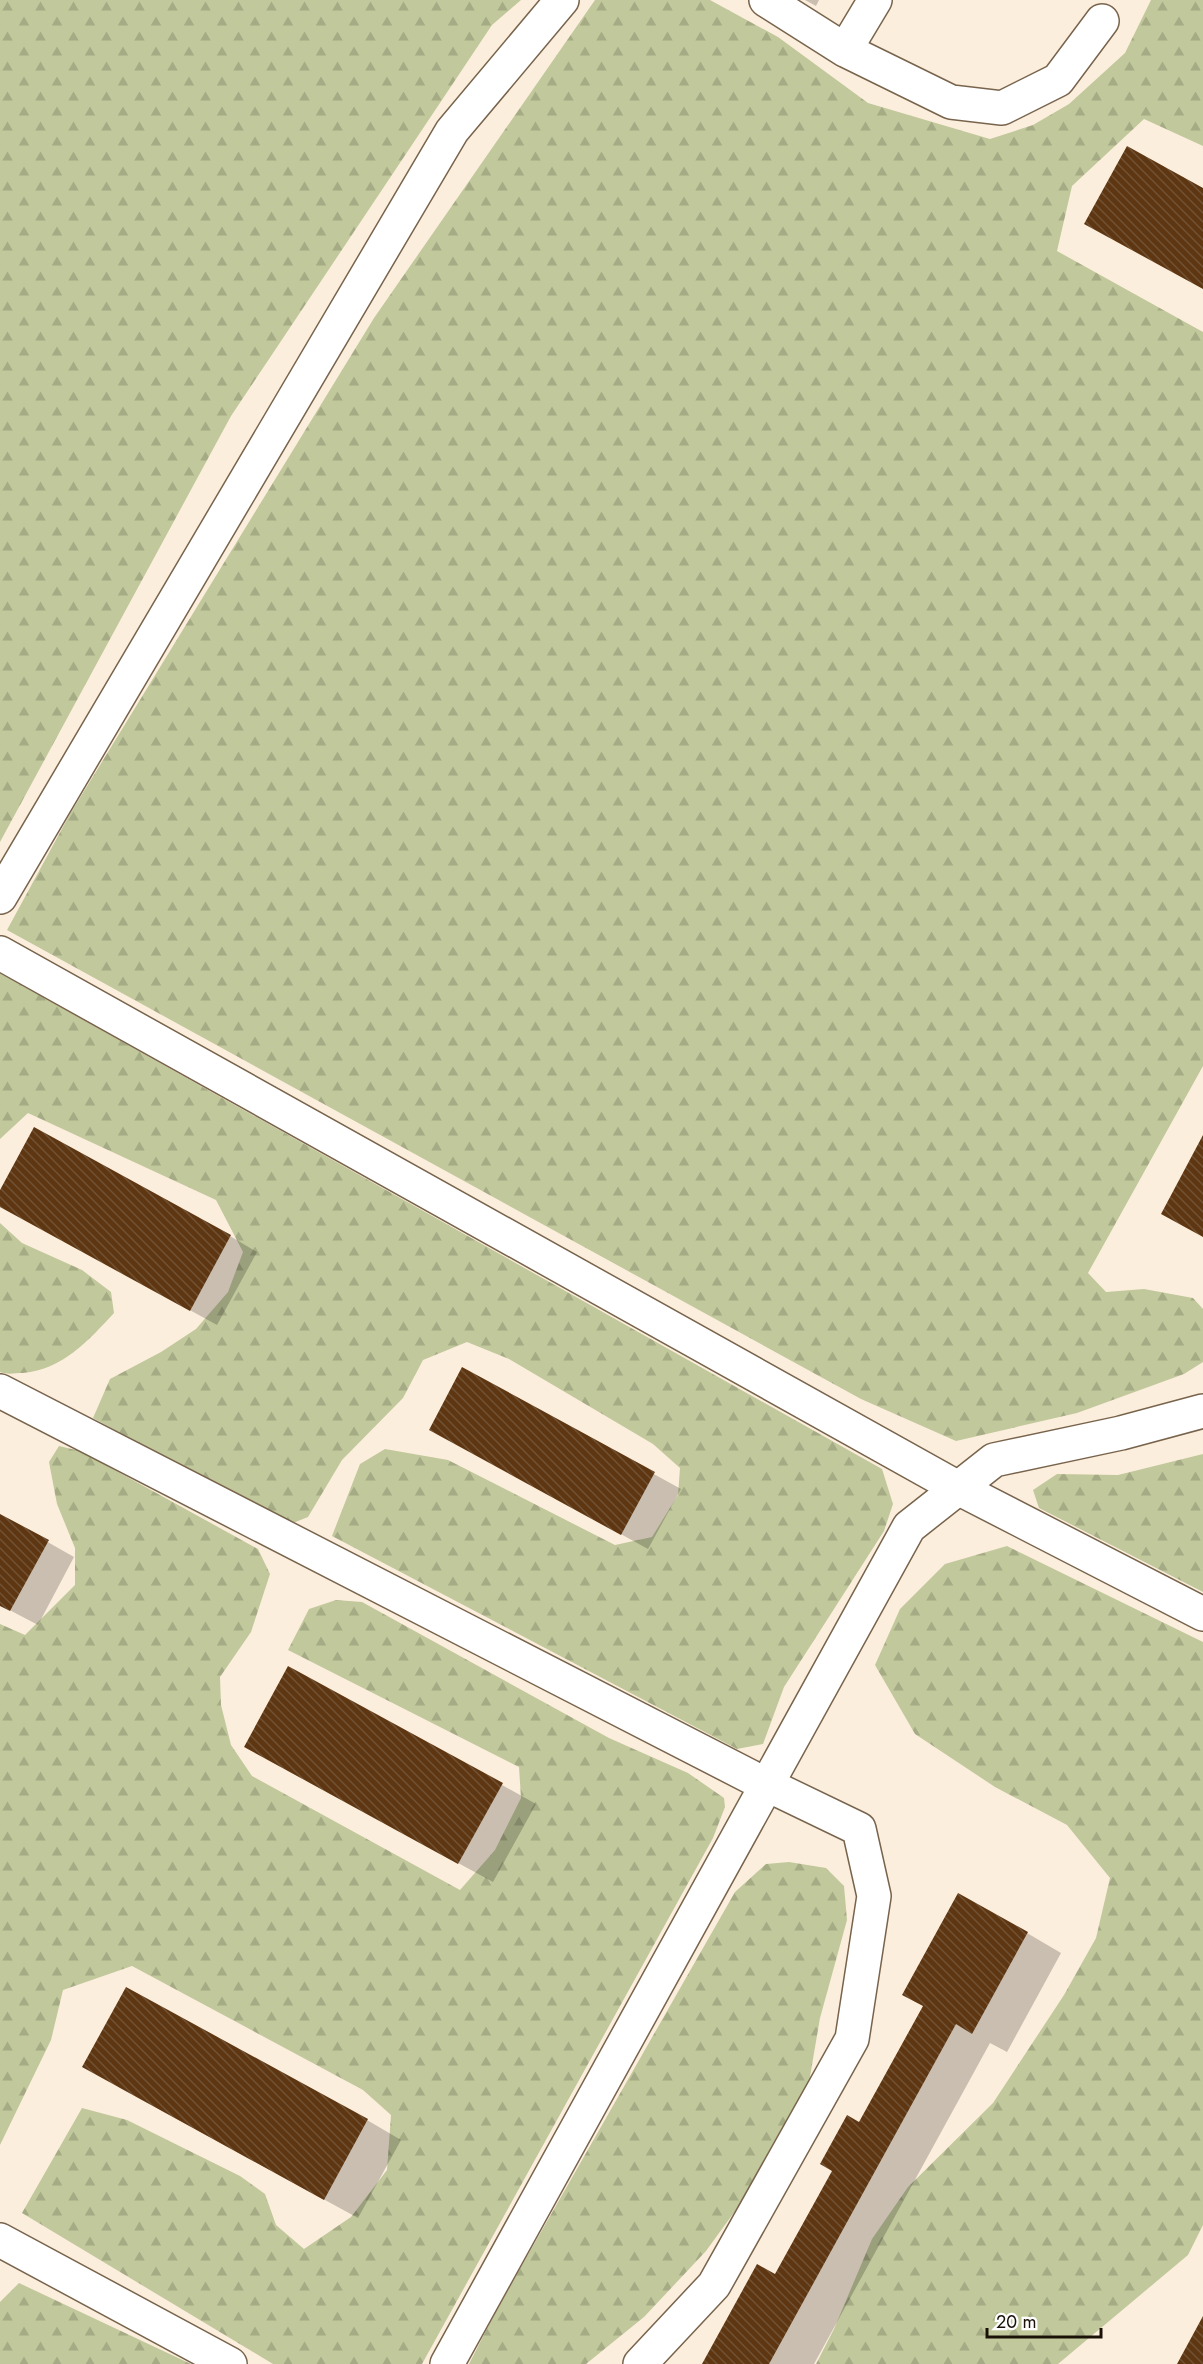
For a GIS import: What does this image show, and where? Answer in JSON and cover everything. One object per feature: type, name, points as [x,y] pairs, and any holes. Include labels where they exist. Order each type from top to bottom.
[{"type":"lane","points":[[0,897],[453,131],[562,0]]},
{"type":"lane","points":[[766,0],[845,50],[951,102],[1002,108],[1058,80],[1102,21]]},
{"type":"lane","points":[[845,50],[874,0]]},
{"type":"lane","points":[[0,953],[958,1488],[1203,1614]]},
{"type":"lane","points":[[0,1391],[766,1785],[859,1828],[874,1896],[852,2039],[714,2285],[648,2361]]},
{"type":"lane","points":[[447,2364],[909,1527],[994,1460],[1121,1433],[1203,1411]]},
{"type":"lane","points":[[0,2240],[230,2364]]},
{"type":"green space","points":[[0,0],[521,0],[492,25],[231,416],[0,842]]},
{"type":"green space","points":[[595,0],[710,0],[778,37],[868,103],[990,139],[1033,125],[1069,104],[1125,53],[1151,0],[1203,0],[1203,146],[1144,119],[1072,186],[1057,251],[1203,332],[1203,1066],[1088,1273],[1106,1292],[1144,1289],[1193,1298],[1203,1309],[1203,1362],[1184,1374],[1077,1413],[956,1441],[861,1399],[7,930],[70,814],[374,318]]},
{"type":"green space","points":[[0,973],[882,1469],[893,1504],[884,1531],[784,1687],[763,1744],[737,1749],[332,1536],[360,1464],[385,1449],[448,1460],[615,1545],[652,1537],[678,1495],[680,1468],[653,1444],[509,1359],[467,1342],[423,1360],[403,1398],[342,1460],[308,1517],[288,1525],[93,1418],[110,1379],[161,1352],[196,1329],[228,1292],[243,1252],[216,1200],[28,1113],[0,1139]]},
{"type":"green space","points":[[0,1223],[22,1243],[82,1270],[111,1292],[114,1313],[84,1343],[63,1360],[23,1373],[0,1372]]},
{"type":"green space","points":[[59,1446],[80,1451],[258,1549],[270,1574],[251,1632],[220,1677],[221,1705],[231,1745],[252,1776],[460,1890],[495,1850],[521,1798],[519,1767],[288,1650],[309,1609],[336,1600],[362,1602],[609,1738],[688,1773],[724,1798],[725,1807],[713,1838],[422,2364],[273,2364],[22,2213],[82,2108],[127,2120],[240,2176],[265,2194],[276,2225],[304,2249],[351,2217],[387,2170],[391,2115],[363,2090],[132,1966],[63,1990],[51,2040],[0,2145],[0,1624],[25,1635],[75,1585],[75,1548],[57,1504],[49,1462]]},
{"type":"green space","points":[[1203,1454],[1203,1592],[1039,1508],[1033,1490],[1057,1474],[1118,1475]]},
{"type":"green space","points":[[1007,1546],[1203,1642],[1203,2225],[1188,2255],[1058,2364],[816,2364],[834,2329],[872,2239],[908,2187],[993,2103],[1064,1995],[1096,1938],[1110,1878],[1067,1825],[995,1787],[915,1734],[875,1665],[900,1609],[945,1564]]},
{"type":"green space","points":[[789,1862],[826,1868],[844,1886],[847,1920],[820,2018],[806,2100],[765,2170],[706,2251],[644,2317],[586,2364],[469,2364],[497,2309],[735,1892],[766,1864]]},
{"type":"green space","points":[[19,2283],[191,2364],[0,2364],[0,2302]]},
{"type":"building","points":[[1127,146],[1203,188],[1203,289],[1084,224]]},
{"type":"building","points":[[34,1127],[231,1235],[190,1311],[0,1207],[0,1190]]},
{"type":"building","points":[[1203,1135],[1203,1237],[1161,1214]]},
{"type":"building","points":[[462,1367],[655,1472],[621,1535],[429,1430]]},
{"type":"building","points":[[0,1514],[49,1540],[10,1611],[0,1606]]},
{"type":"building","points":[[288,1666],[503,1783],[458,1864],[244,1747]]},
{"type":"building","points":[[958,1893],[1028,1932],[972,2034],[956,2024],[769,2364],[702,2364],[757,2264],[775,2274],[832,2171],[820,2164],[847,2115],[859,2122],[923,2006],[902,1995]]},
{"type":"building","points":[[126,1987],[368,2119],[324,2200],[82,2067]]},
{"type":"building","points":[[1203,2316],[1203,2364],[1177,2364]]}]
